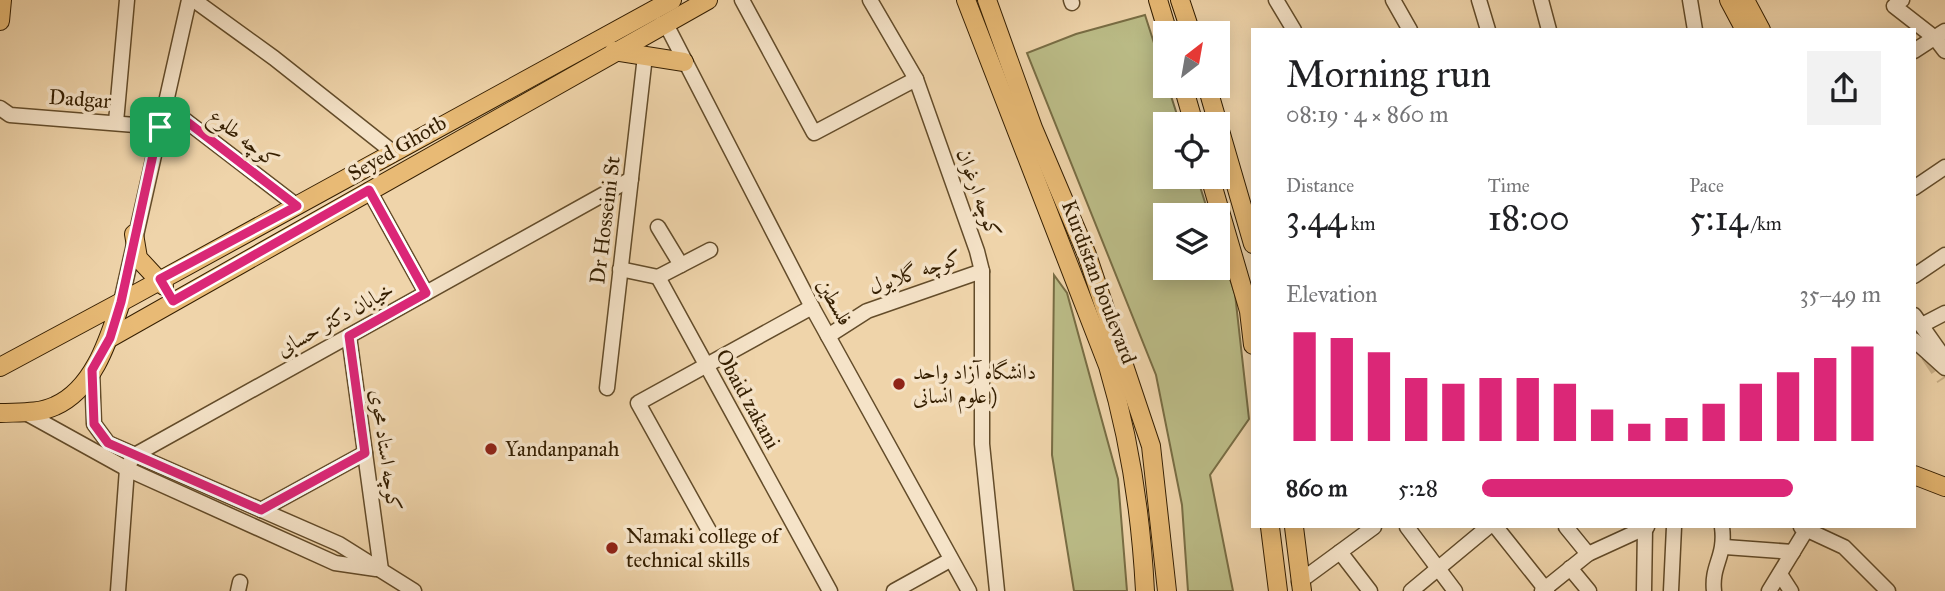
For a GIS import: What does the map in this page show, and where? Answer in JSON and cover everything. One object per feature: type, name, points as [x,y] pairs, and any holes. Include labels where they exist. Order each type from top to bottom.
[{"type":"main road","points":[[0,21],[2,0]]},
{"type":"main road","name":"Seyed Ghotb","points":[[0,367],[661,11],[708,0]]},
{"type":"main road","name":"Kurdistan boulevard","points":[[966,0],[1089,310],[1115,389],[1137,494],[1145,591]]},
{"type":"main road","name":"Kurdistan boulevard","points":[[988,0],[1032,128],[1087,255],[1151,446],[1167,591]]},
{"type":"main road","points":[[1729,0],[1744,28]]},
{"type":"main road","points":[[1745,0],[1760,28]]},
{"type":"main road","points":[[1163,17],[1182,5]]},
{"type":"main road","name":"Seyed Ghotb","points":[[110,338],[614,51],[661,11]]},
{"type":"main road","points":[[614,51],[684,62]]},
{"type":"main road","points":[[1210,98],[1251,237]]},
{"type":"main road","points":[[1213,189],[1249,312],[1251,328]]},
{"type":"main road","points":[[134,234],[138,258],[160,279],[173,301]]},
{"type":"main road","points":[[0,412],[24,412],[53,407],[63,402],[92,370],[110,338],[121,302]]},
{"type":"main road","points":[[1916,476],[1945,487]]},
{"type":"main road","points":[[1270,528],[1278,591]]},
{"type":"main road","points":[[1294,528],[1300,586]]},
{"type":"street","points":[[116,122],[127,0]]},
{"type":"street","points":[[121,302],[164,104],[192,0],[274,58],[394,153]]},
{"type":"street","points":[[743,0],[814,132],[916,79]]},
{"type":"street","name":"کوچه ارغوان","points":[[870,0],[916,79],[982,271],[982,444],[997,591]]},
{"type":"street","points":[[1276,0],[1293,28]]},
{"type":"street","points":[[1392,0],[1409,28]]},
{"type":"street","points":[[1479,0],[1487,28]]},
{"type":"street","points":[[1541,0],[1548,28]]},
{"type":"street","points":[[1690,0],[1695,28]]},
{"type":"street","points":[[1898,3],[1940,35],[1945,51]]},
{"type":"street","name":"فلسطین","points":[[661,11],[684,62],[812,307],[969,591]]},
{"type":"street","points":[[1916,50],[1940,35]]},
{"type":"street","name":"Dr Hosseini St","points":[[607,388],[645,56]]},
{"type":"street","name":"کوچه طلوع","points":[[164,104],[297,206]]},
{"type":"street","name":"Dadgar","points":[[0,108],[10,116],[160,127]]},
{"type":"street","points":[[1916,187],[1945,167]]},
{"type":"street","name":"خیابان دکتر حسابی","points":[[130,462],[631,179]]},
{"type":"street","points":[[369,190],[426,293]]},
{"type":"street","points":[[658,227],[681,265]]},
{"type":"street","points":[[620,270],[658,277],[710,250]]},
{"type":"street","points":[[1916,274],[1945,255]]},
{"type":"street","name":"کوچه گلایول","points":[[828,336],[867,311],[982,271]]},
{"type":"street","name":"Obaid zakani","points":[[658,277],[830,591]]},
{"type":"street","name":"Obaid zakani","points":[[712,536],[638,403],[812,307]]},
{"type":"street","points":[[1945,313],[1918,320],[1945,359]]},
{"type":"street","name":"کوچه استاد محوی","points":[[349,336],[381,570]]},
{"type":"street","points":[[1916,342],[1945,368]]},
{"type":"street","points":[[92,370],[94,424],[108,443],[130,462],[261,510],[340,544],[414,591]]},
{"type":"street","points":[[24,412],[335,563],[381,570]]},
{"type":"street","points":[[261,510],[365,453]]},
{"type":"street","points":[[118,591],[130,462]]},
{"type":"street","points":[[1300,586],[1373,528]]},
{"type":"street","points":[[1408,528],[1455,591]]},
{"type":"street","points":[[1411,591],[1487,528]]},
{"type":"street","points":[[1497,528],[1544,590],[1588,554],[1644,528]]},
{"type":"street","points":[[1567,528],[1588,554]]},
{"type":"street","points":[[1644,591],[1646,528]]},
{"type":"street","points":[[1671,590],[1674,528]]},
{"type":"street","points":[[1714,591],[1712,578],[1725,547],[1722,528]]},
{"type":"street","points":[[1769,591],[1805,528],[1844,547],[1888,591]]},
{"type":"street","points":[[1725,547],[1793,552]]},
{"type":"street","points":[[1340,552],[1370,591]]},
{"type":"street","points":[[894,591],[950,560]]},
{"type":"street","points":[[1570,568],[1588,591]]},
{"type":"street","points":[[1780,574],[1791,591]]},
{"type":"green space","points":[[1145,15],[1153,40],[1153,98],[1172,98],[1176,112],[1153,112],[1153,189],[1201,189],[1205,203],[1153,203],[1153,280],[1230,279],[1235,294],[1249,419],[1210,475],[1233,591],[1188,591],[1182,505],[1156,375],[1027,53],[1076,34]]},
{"type":"green space","points":[[1054,275],[1067,293],[1118,479],[1127,591],[1074,591],[1052,455]]},
{"type":"tunnel","points":[[1929,354],[1945,378]]},
{"type":"place","name":"دانشگاه آزاد واحد علوم انسانی )","points":[[899,384]]},
{"type":"place","name":"Yandanpanah","points":[[491,449]]},
{"type":"place","name":"Namaki college of technical skills","points":[[612,548]]},
{"type":"route","points":[[164,104],[297,206],[160,279],[173,301],[369,190],[426,293],[349,336],[365,453],[261,510],[133,456],[108,443],[94,424],[92,370],[110,338],[121,302],[134,234],[160,127],[164,104]]}]
